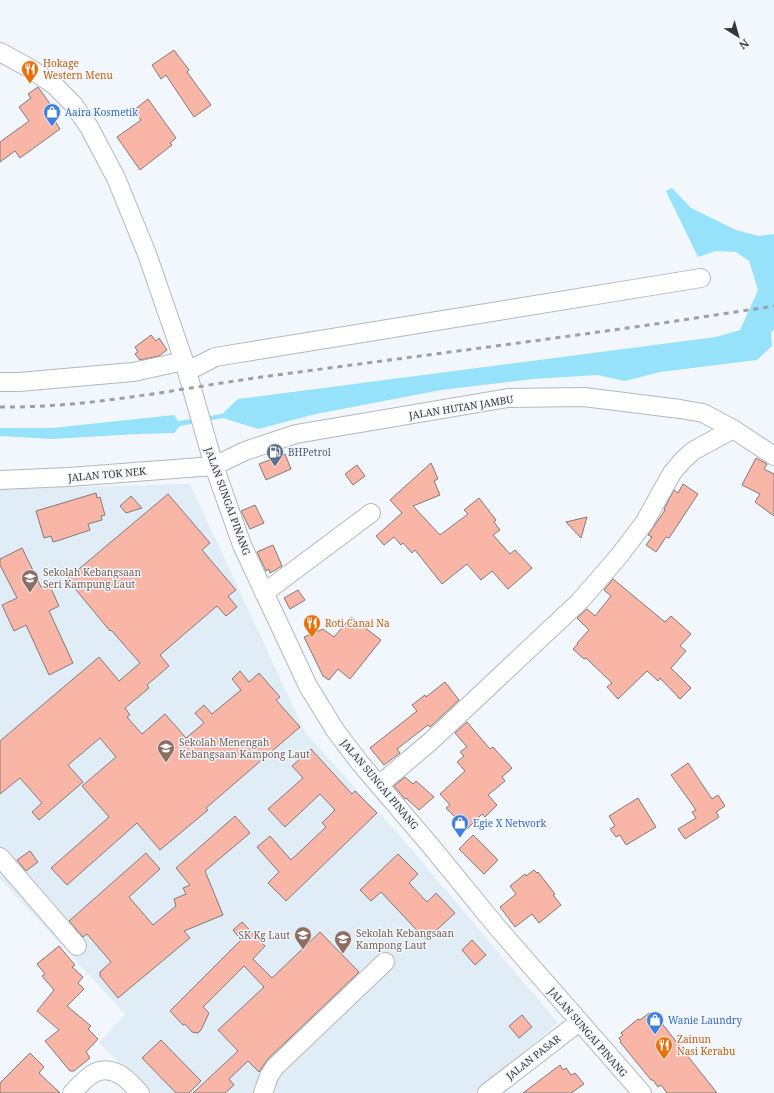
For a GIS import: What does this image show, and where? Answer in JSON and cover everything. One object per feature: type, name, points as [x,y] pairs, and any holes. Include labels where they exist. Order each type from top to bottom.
[{"type":"street","name":"JALAN SUNGAI PINANG","points":[[0,52],[30,68],[54,85],[73,104],[89,127],[116,178],[147,254],[187,370],[191,389],[198,407],[214,466],[242,545],[308,686],[335,730],[360,764],[430,845],[497,927],[642,1093]]},
{"type":"street","points":[[0,382],[133,372],[187,370],[215,357],[701,278]]},
{"type":"street","name":"JALAN HUTAN JAMBU","points":[[214,466],[245,450],[296,434],[508,398],[584,398],[703,413],[733,429],[774,456]]},
{"type":"street","points":[[379,785],[431,742],[580,601],[619,556],[644,523],[672,473],[682,460],[693,451],[733,429]]},
{"type":"street","name":"JALAN TOK NEK","points":[[0,480],[69,478],[214,466]]},
{"type":"street","points":[[264,593],[370,513]]},
{"type":"street","points":[[0,857],[77,946]]},
{"type":"street","points":[[263,1093],[271,1072],[385,962]]},
{"type":"street","name":"JALAN PASAR","points":[[487,1093],[579,1022]]},
{"type":"street","points":[[72,1093],[84,1080],[96,1071],[107,1070],[120,1074],[140,1093]]},
{"type":"shaded area","points":[[190,484],[305,732],[395,830],[558,1023],[474,1093],[151,1093],[99,1043],[125,1014],[0,879],[0,489]]},
{"type":"water","points":[[672,188],[691,208],[736,230],[759,236],[774,234],[774,329],[771,333],[772,346],[757,360],[660,372],[625,381],[597,375],[533,379],[441,390],[316,414],[258,429],[223,418],[180,426],[174,433],[52,439],[0,436],[0,428],[52,428],[174,415],[178,421],[222,414],[238,399],[716,337],[740,330],[758,290],[749,261],[736,252],[716,251],[698,257],[666,191]]},
{"type":"building","points":[[174,50],[189,70],[187,72],[211,105],[194,117],[166,75],[161,79],[152,65]]},
{"type":"building","points":[[38,87],[58,115],[53,118],[60,129],[20,158],[15,151],[0,162],[0,142],[29,121],[19,107],[31,98],[28,94]]},
{"type":"building","points":[[148,99],[176,138],[170,143],[172,145],[140,170],[117,137],[141,120],[134,110]]},
{"type":"building","points":[[151,335],[156,341],[159,338],[167,350],[159,356],[140,360],[135,354],[138,352],[135,347]]},
{"type":"building","name":"BHPetrol","points":[[285,454],[291,469],[266,480],[259,464]]},
{"type":"building","points":[[756,458],[767,464],[764,469],[774,474],[774,516],[755,502],[760,494],[742,485]]},
{"type":"building","points":[[431,463],[438,479],[434,481],[440,495],[413,506],[440,535],[468,514],[464,510],[479,498],[496,520],[494,522],[500,530],[493,535],[510,554],[515,550],[532,568],[508,589],[492,571],[481,580],[467,564],[442,584],[415,550],[412,553],[403,543],[401,545],[394,537],[384,545],[376,536],[402,513],[390,500]]},
{"type":"building","points":[[357,465],[365,476],[353,485],[345,474]]},
{"type":"building","points":[[683,484],[698,494],[669,538],[666,537],[656,552],[646,545],[652,537],[648,535],[665,510],[664,509],[674,490],[678,493]]},
{"type":"building","points":[[96,493],[97,498],[100,497],[105,515],[101,516],[102,520],[88,524],[90,530],[63,539],[53,542],[51,536],[44,538],[36,511]]},
{"type":"building","points":[[168,494],[210,543],[202,550],[236,590],[228,596],[237,607],[226,616],[217,606],[160,655],[169,666],[147,685],[149,688],[125,708],[130,715],[127,717],[142,734],[165,714],[186,738],[204,723],[195,713],[204,705],[212,714],[241,690],[232,679],[240,671],[249,682],[259,673],[280,697],[276,700],[300,727],[206,808],[208,810],[160,850],[137,823],[67,885],[51,868],[109,817],[82,786],[116,757],[100,738],[68,765],[83,782],[39,820],[32,812],[42,803],[20,778],[0,794],[0,741],[99,657],[119,681],[140,663],[111,630],[110,631],[67,579]]},
{"type":"building","points":[[131,496],[142,508],[126,513],[120,506]]},
{"type":"building","points":[[255,505],[264,523],[250,529],[241,511]]},
{"type":"building","points":[[587,517],[581,538],[566,522]]},
{"type":"building","points":[[273,545],[282,566],[270,573],[269,569],[266,571],[257,552]]},
{"type":"building","points":[[22,548],[41,587],[49,584],[59,606],[49,611],[73,663],[49,675],[26,625],[14,631],[2,605],[17,598],[0,565],[0,559]]},
{"type":"building","points":[[613,579],[665,622],[671,616],[691,634],[680,646],[686,651],[671,668],[691,688],[680,699],[660,678],[658,681],[647,671],[618,699],[607,687],[612,683],[586,658],[584,659],[573,649],[589,630],[577,618],[587,609],[595,616],[611,596],[604,590]]},
{"type":"building","points":[[298,590],[305,600],[290,609],[284,598]]},
{"type":"building","points":[[351,617],[381,640],[350,679],[338,669],[329,680],[323,676],[304,637],[323,629],[334,637]]},
{"type":"building","points":[[445,682],[459,700],[430,727],[428,725],[397,749],[400,753],[384,765],[370,748],[417,711],[412,705],[425,695],[426,697]]},
{"type":"building","points":[[467,722],[490,749],[493,747],[512,768],[502,777],[505,781],[488,795],[497,805],[485,817],[482,814],[467,829],[446,808],[450,805],[440,794],[465,771],[457,762],[464,756],[460,752],[467,747],[455,733]]},
{"type":"building","points":[[311,749],[352,794],[355,791],[377,813],[286,901],[268,883],[279,872],[257,847],[270,836],[291,860],[326,827],[322,823],[335,810],[320,794],[285,827],[268,809],[303,778],[292,766]]},
{"type":"building","points":[[688,763],[712,799],[718,795],[725,806],[716,812],[719,817],[685,839],[678,829],[696,818],[692,812],[696,810],[671,775]]},
{"type":"building","points":[[405,777],[413,784],[416,781],[434,797],[419,810],[406,798],[405,799],[394,786]]},
{"type":"building","points":[[638,798],[656,827],[626,845],[620,835],[616,837],[610,829],[615,826],[609,816]]},
{"type":"building","points":[[235,816],[250,833],[205,871],[223,915],[184,931],[190,938],[118,998],[100,976],[100,972],[111,962],[87,934],[83,937],[69,921],[146,853],[160,869],[129,897],[153,925],[176,906],[174,899],[186,894],[183,888],[190,885],[176,868]]},
{"type":"building","points":[[473,835],[498,860],[484,874],[459,849]]},
{"type":"building","points":[[30,851],[38,862],[26,871],[17,860]]},
{"type":"building","points":[[398,854],[418,874],[409,883],[427,902],[436,893],[455,913],[426,940],[381,892],[371,901],[360,890]]},
{"type":"building","points":[[534,870],[537,873],[538,872],[555,894],[553,895],[561,905],[539,923],[532,914],[515,927],[500,907],[516,894],[510,886],[525,874],[526,876]]},
{"type":"building","points":[[242,922],[265,946],[253,959],[272,978],[320,932],[359,972],[268,1059],[259,1072],[248,1061],[229,1079],[234,1085],[225,1093],[193,1093],[238,1051],[218,1030],[264,987],[244,966],[203,1007],[209,1013],[198,1033],[192,1032],[185,1024],[183,1025],[170,1011],[241,940],[233,930]]},
{"type":"building","points":[[472,940],[486,955],[475,965],[462,950]]},
{"type":"building","points":[[59,946],[75,965],[72,967],[83,977],[78,983],[84,989],[67,1006],[91,1026],[88,1029],[98,1039],[86,1052],[90,1058],[74,1071],[70,1071],[45,1041],[59,1030],[37,1011],[54,990],[42,976],[45,974],[37,964]]},
{"type":"building","points":[[649,1013],[653,1018],[656,1016],[717,1093],[667,1093],[661,1085],[658,1087],[653,1080],[651,1080],[620,1042],[621,1041],[619,1038],[623,1035],[621,1033],[638,1019],[640,1020]]},
{"type":"building","points":[[522,1015],[532,1027],[519,1038],[509,1026]]},
{"type":"building","points":[[161,1040],[201,1081],[189,1093],[176,1093],[142,1058]]},
{"type":"building","points":[[30,1053],[44,1067],[39,1073],[60,1093],[0,1093],[0,1083]]},
{"type":"building","points":[[560,1065],[563,1070],[566,1068],[571,1075],[575,1073],[584,1084],[571,1093],[523,1093]]},
{"type":"railway","points":[[0,407],[72,404],[107,400],[774,306]]},
{"type":"place","name":"Hokage Western Menu","points":[[30,84]]},
{"type":"place","name":"Aaira Kosmetik","points":[[52,127]]},
{"type":"place","name":"BHPetrol","points":[[275,467]]},
{"type":"place","name":"Sekolah Kebangsaan Seri Kampung Laut","points":[[30,593]]},
{"type":"place","name":"Roti Canai Na","points":[[312,638]]},
{"type":"place","name":"Sekolah Menengah Kebangsaan Kampong Laut","points":[[166,763]]},
{"type":"place","name":"Egie X Network","points":[[460,838]]},
{"type":"place","name":"SK Kg Laut","points":[[303,950]]},
{"type":"place","name":"Sekolah Kebangsaan Kampong Laut","points":[[343,954]]},
{"type":"place","name":"Wanie Laundry","points":[[655,1035]]},
{"type":"place","name":"Zainun Nasi Kerabu","points":[[664,1060]]}]
